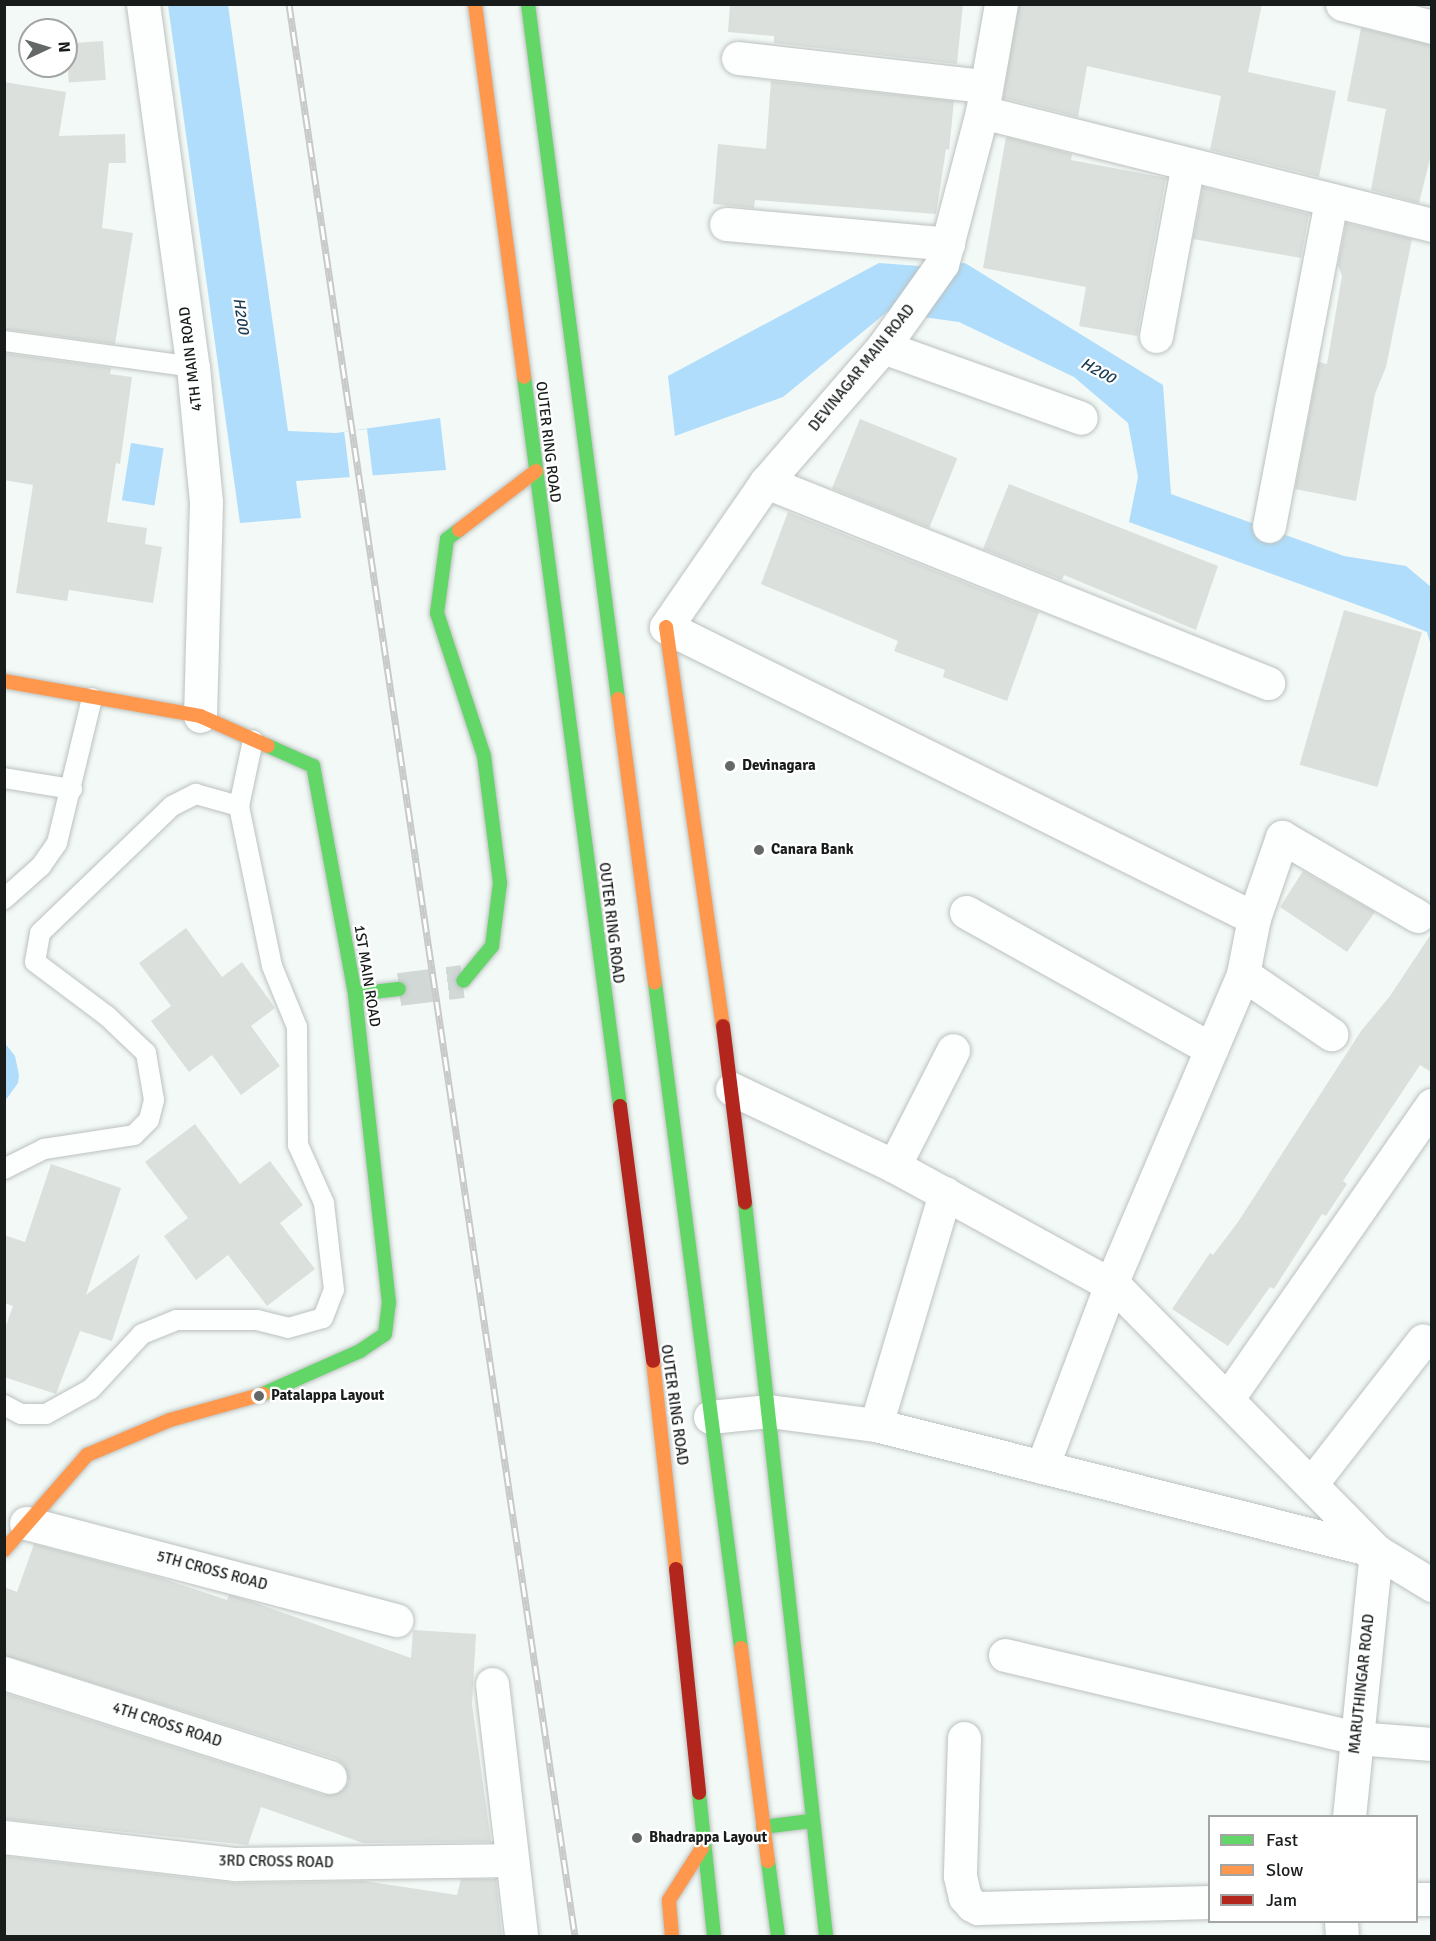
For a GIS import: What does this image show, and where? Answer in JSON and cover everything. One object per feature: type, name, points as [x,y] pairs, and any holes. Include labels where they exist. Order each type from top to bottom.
[{"type":"main road","name":"OUTER RING ROAD","points":[[475,4],[663,1438],[702,1848],[714,1936]]},
{"type":"main road","points":[[528,4],[778,1936]]},
{"type":"main road","points":[[463,981],[492,946],[500,883],[484,756],[437,613],[447,539],[536,471]]},
{"type":"main road","points":[[666,627],[732,1089],[769,1411],[811,1821],[826,1936]]},
{"type":"main road","name":"1ST MAIN ROAD","points":[[4,681],[200,716],[313,766],[355,994],[389,1303],[385,1334],[360,1351],[259,1396],[170,1419],[87,1455],[26,1523]]},
{"type":"main road","points":[[355,994],[399,988]]},
{"type":"main road","points":[[4,1550],[26,1523]]},
{"type":"main road","points":[[763,1827],[811,1821]]},
{"type":"main road","points":[[672,1936],[669,1900],[702,1848]]},
{"type":"street","name":"4TH MAIN ROAD","points":[[143,4],[193,368],[206,502],[200,716]]},
{"type":"street","name":"DEVINAGAR MAIN ROAD","points":[[666,627],[766,482],[892,335],[945,254],[983,99],[1001,4]]},
{"type":"street","points":[[1342,4],[1431,27]]},
{"type":"street","points":[[738,58],[983,99],[1188,164],[1431,225]]},
{"type":"street","points":[[1156,336],[1188,164]]},
{"type":"street","points":[[1269,526],[1331,200]]},
{"type":"street","points":[[726,224],[945,254]]},
{"type":"street","points":[[892,335],[1081,418]]},
{"type":"street","points":[[766,482],[1268,683]]},
{"type":"street","points":[[666,627],[1254,918]]},
{"type":"street","points":[[1042,1467],[1111,1284],[1243,974],[1254,918],[1282,837],[1418,916]]},
{"type":"street","points":[[966,912],[1211,1049]]},
{"type":"street","points":[[1243,974],[1331,1034]]},
{"type":"street","points":[[894,1166],[953,1050]]},
{"type":"street","points":[[732,1089],[894,1166],[1111,1284],[1228,1398],[1376,1551]]},
{"type":"street","points":[[1228,1398],[1431,1106]]},
{"type":"street","points":[[876,1425],[945,1193]]},
{"type":"street","points":[[1311,1484],[1423,1340]]},
{"type":"street","points":[[710,1416],[769,1411],[876,1425],[1376,1551],[1427,1573]]},
{"type":"street","name":"5TH CROSS ROAD","points":[[26,1523],[397,1620]]},
{"type":"street","name":"MARUTHINGAR ROAD","points":[[1349,1815],[1376,1551]]},
{"type":"street","points":[[1005,1655],[1356,1738],[1431,1744]]},
{"type":"street","name":"4TH CROSS ROAD","points":[[4,1672],[330,1777]]},
{"type":"street","points":[[492,1684],[521,1936]]},
{"type":"street","points":[[964,1738],[960,1876],[965,1898],[972,1905],[978,1908],[1208,1902]]},
{"type":"street","name":"3RD CROSS ROAD","points":[[4,1837],[235,1864],[512,1860]]},
{"type":"lane","points":[[4,341],[193,368]]},
{"type":"lane","points":[[4,899],[41,866],[57,843],[72,789],[92,698]]},
{"type":"lane","points":[[4,1405],[21,1414],[46,1414],[91,1389],[142,1334],[176,1320],[257,1320],[288,1328],[323,1318],[334,1290],[324,1203],[298,1145],[297,1026],[272,966],[239,806],[253,740]]},
{"type":"lane","points":[[4,778],[72,789]]},
{"type":"lane","points":[[4,1168],[44,1149],[134,1135],[149,1119],[154,1100],[146,1053],[107,1016],[35,962],[40,933],[172,806],[196,794],[239,806]]},
{"type":"water","name":"H200","points":[[168,5],[228,5],[288,431],[336,433],[440,418],[446,470],[296,481],[301,518],[240,523]]},
{"type":"water","name":"H200","points":[[879,263],[919,266],[965,263],[1163,385],[1171,494],[1344,556],[1406,566],[1431,587],[1431,646],[1427,632],[1129,522],[1138,477],[1128,423],[1074,377],[959,322],[887,312],[783,397],[675,436],[668,376]]},
{"type":"water","points":[[131,443],[164,448],[155,505],[122,500]]},
{"type":"water","points":[[4,1042],[15,1056],[19,1075],[18,1083],[5,1101]]},
{"type":"pier","points":[[367,429],[373,477],[350,479],[344,432]]},
{"type":"building","points":[[730,4],[963,4],[957,64],[774,43],[774,36],[728,32]]},
{"type":"building","points":[[1019,4],[1262,4],[1248,72],[1336,91],[1319,177],[1210,150],[1221,96],[1087,66],[1078,117],[1003,98]]},
{"type":"building","points":[[1361,28],[1431,45],[1431,155],[1419,203],[1371,190],[1386,109],[1347,101]]},
{"type":"building","points":[[103,41],[106,80],[69,82],[68,78],[78,78],[78,43]]},
{"type":"building","points":[[771,81],[954,101],[949,150],[946,149],[936,214],[755,200],[754,208],[713,204],[718,144],[766,149]]},
{"type":"building","points":[[4,82],[66,92],[59,136],[125,134],[126,163],[109,163],[102,228],[133,233],[115,344],[4,329]]},
{"type":"building","points":[[1006,137],[1072,154],[1071,160],[1166,178],[1137,336],[1079,326],[1086,287],[983,268]]},
{"type":"building","points":[[1203,187],[1309,214],[1301,258],[1193,239]]},
{"type":"building","points":[[1346,223],[1412,239],[1386,367],[1375,394],[1356,501],[1295,489],[1319,362],[1327,364],[1342,276],[1338,265]]},
{"type":"building","points":[[4,353],[111,368],[110,374],[132,377],[120,464],[116,463],[107,522],[147,528],[145,544],[162,547],[153,603],[69,590],[67,601],[16,593],[33,485],[4,480]]},
{"type":"building","points":[[860,419],[957,458],[929,528],[832,489]]},
{"type":"building","points":[[1009,484],[1218,566],[1196,630],[1064,575],[1062,580],[983,549]]},
{"type":"building","points":[[788,512],[1039,612],[1007,701],[943,677],[945,670],[894,651],[898,641],[761,584]]},
{"type":"building","points":[[1344,610],[1422,632],[1377,787],[1300,765]]},
{"type":"building","points":[[1303,871],[1375,912],[1347,952],[1280,907]]},
{"type":"building","points":[[186,928],[222,977],[242,962],[275,1008],[251,1026],[280,1066],[241,1095],[212,1055],[189,1072],[151,1021],[171,1006],[139,963]]},
{"type":"building","points":[[1431,934],[1431,1072],[1420,1065],[1343,1181],[1347,1184],[1326,1216],[1322,1214],[1274,1289],[1270,1287],[1228,1346],[1172,1309],[1210,1253],[1213,1255],[1238,1222],[1361,1031],[1390,996]]},
{"type":"building","points":[[195,1124],[240,1184],[270,1161],[303,1205],[280,1223],[315,1269],[267,1306],[228,1255],[196,1280],[164,1236],[188,1218],[145,1162]]},
{"type":"building","points":[[51,1164],[121,1188],[86,1295],[140,1254],[112,1341],[80,1331],[56,1394],[4,1377],[4,1331],[13,1306],[4,1303],[4,1235],[25,1242]]},
{"type":"building","points":[[34,1544],[161,1578],[227,1600],[229,1595],[247,1600],[411,1658],[413,1630],[476,1634],[472,1704],[491,1842],[363,1843],[261,1807],[248,1845],[4,1819],[4,1693],[324,1795],[342,1791],[348,1782],[344,1765],[336,1759],[4,1655],[4,1587],[17,1592]]},
{"type":"building","points":[[4,1856],[233,1883],[364,1881],[457,1895],[461,1879],[496,1879],[502,1936],[4,1936]]},
{"type":"tunnel","points":[[399,989],[463,981]]},
{"type":"railway","points":[[289,4],[575,1936]]},
{"type":"traffic: fast","points":[[528,4],[618,699]]},
{"type":"traffic: fast","points":[[524,377],[620,1106]]},
{"type":"traffic: fast","points":[[459,530],[447,539],[437,613],[484,756],[500,883],[492,946],[463,981]]},
{"type":"traffic: fast","points":[[263,1394],[360,1351],[385,1334],[389,1303],[355,994],[313,766],[268,746]]},
{"type":"traffic: fast","points":[[655,983],[741,1648]]},
{"type":"traffic: fast","points":[[355,994],[399,989]]},
{"type":"traffic: fast","points":[[745,1203],[826,1936]]},
{"type":"traffic: fast","points":[[699,1793],[714,1936]]},
{"type":"traffic: fast","points":[[763,1827],[811,1821]]},
{"type":"traffic: fast","points":[[768,1861],[778,1936]]},
{"type":"traffic: slow","points":[[475,4],[524,377]]},
{"type":"traffic: slow","points":[[459,530],[536,471]]},
{"type":"traffic: slow","points":[[666,627],[723,1026]]},
{"type":"traffic: slow","points":[[4,681],[200,716],[268,746]]},
{"type":"traffic: slow","points":[[618,699],[655,983]]},
{"type":"traffic: slow","points":[[653,1361],[676,1569]]},
{"type":"traffic: slow","points":[[4,1550],[87,1455],[170,1420],[263,1394]]},
{"type":"traffic: slow","points":[[741,1648],[768,1861]]},
{"type":"traffic: slow","points":[[672,1936],[669,1900],[702,1848]]},
{"type":"traffic: jam","points":[[723,1026],[745,1203]]},
{"type":"traffic: jam","points":[[620,1106],[653,1361]]},
{"type":"traffic: jam","points":[[676,1569],[699,1793]]},
{"type":"place","name":"Devinagara","points":[[730,766]]},
{"type":"place","name":"Canara Bank","points":[[759,850]]},
{"type":"place","name":"Patalappa Layout","points":[[259,1396]]},
{"type":"place","name":"Bhadrappa Layout","points":[[637,1838]]}]
